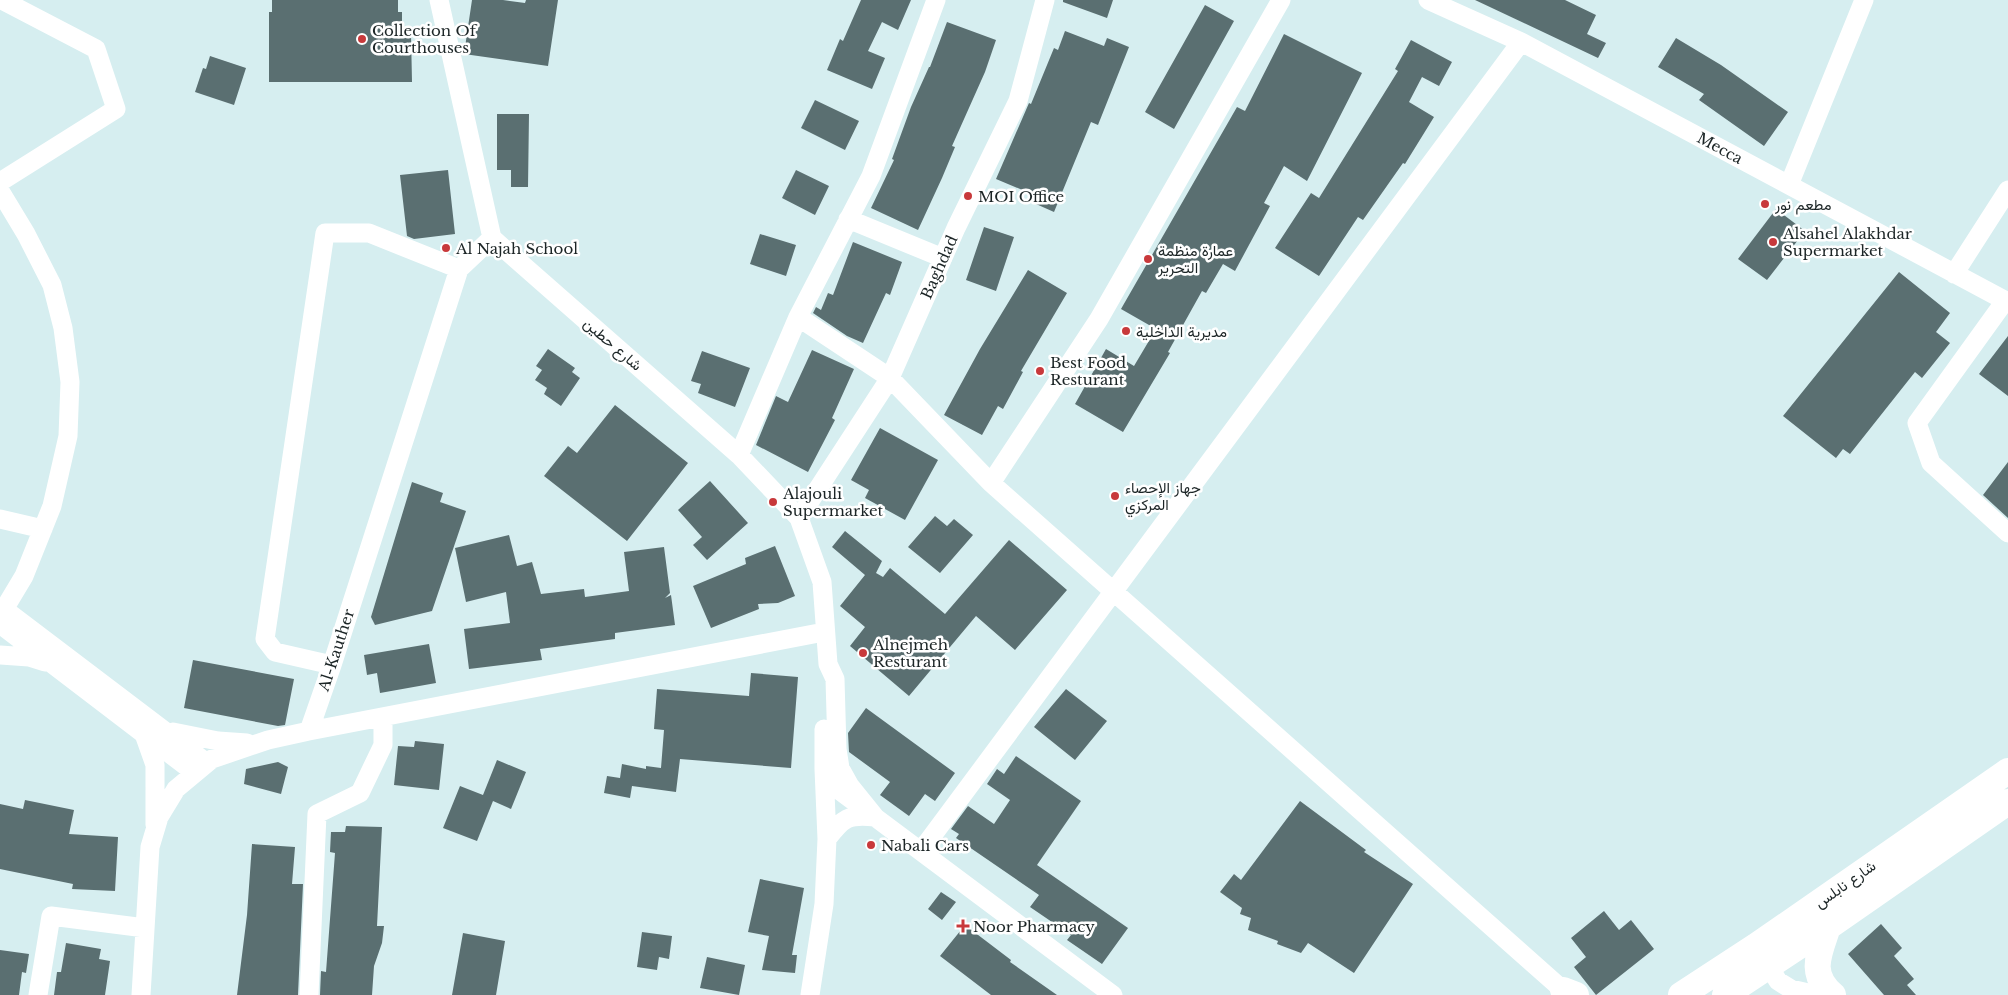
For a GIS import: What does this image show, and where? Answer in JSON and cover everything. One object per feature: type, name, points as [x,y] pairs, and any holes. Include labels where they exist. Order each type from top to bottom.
[{"type":"main road","name":"شارع نابلس","points":[[1725,995],[1762,956],[2008,771]]},
{"type":"main road","name":"شارع نابلس","points":[[1681,995],[1828,927],[2008,802]]},
{"type":"main road","points":[[1828,927],[1817,959],[1818,977],[1822,986],[1833,995]]},
{"type":"street","points":[[0,182],[116,109],[96,49],[2,0]]},
{"type":"street","points":[[439,0],[492,238]]},
{"type":"street","points":[[739,455],[798,317],[870,176],[936,0]]},
{"type":"street","name":"Baghdad","points":[[799,518],[890,378],[943,258],[1018,101],[1045,0]]},
{"type":"street","points":[[991,483],[1099,319],[1281,0]]},
{"type":"street","name":"Mecca","points":[[1428,0],[1521,42],[2006,302]]},
{"type":"street","points":[[1789,185],[1864,0]]},
{"type":"street","points":[[920,851],[1521,42]]},
{"type":"street","points":[[1954,274],[2008,190]]},
{"type":"street","points":[[0,191],[26,234],[52,285],[63,328],[70,382],[68,436],[52,506],[24,576],[1,616]]},
{"type":"street","points":[[848,219],[943,258]]},
{"type":"street","points":[[332,665],[275,652],[265,639],[325,233],[370,233],[460,269]]},
{"type":"street","name":"Al-Kauther","points":[[308,731],[332,665],[460,269],[492,238]]},
{"type":"street","name":"شارع حطين","points":[[492,238],[739,455],[799,518],[822,582],[824,632],[828,664]]},
{"type":"street","points":[[2006,302],[1917,423],[1931,463],[2008,533]]},
{"type":"street","points":[[798,317],[890,378],[991,483],[1568,993]]},
{"type":"street","points":[[0,519],[43,529]]},
{"type":"street","points":[[1,616],[52,664],[143,733],[201,768]]},
{"type":"street","points":[[1,616],[163,730],[201,768]]},
{"type":"street","points":[[141,995],[150,847],[154,832],[159,817],[176,789],[212,759],[258,744],[308,731],[824,632]]},
{"type":"street","points":[[0,655],[29,657],[52,664]]},
{"type":"street","points":[[810,995],[824,904],[827,840],[823,680],[828,664]]},
{"type":"street","points":[[828,664],[835,679],[836,749],[845,788]]},
{"type":"street","points":[[309,995],[317,814],[360,793],[383,746],[383,717]]},
{"type":"street","points":[[163,730],[218,741],[258,744]]},
{"type":"street","points":[[143,733],[155,765],[154,832]]},
{"type":"street","points":[[824,769],[875,817],[1114,995]]},
{"type":"street","points":[[825,808],[845,788]]},
{"type":"street","points":[[827,840],[839,822],[857,815],[875,817]]},
{"type":"street","points":[[38,995],[51,916],[145,928]]},
{"type":"street","points":[[1762,956],[1778,981],[1791,989],[1817,995]]},
{"type":"building","points":[[272,0],[398,0],[398,12],[402,12],[402,34],[411,34],[412,82],[269,82],[269,12],[272,12]]},
{"type":"building","points":[[472,0],[503,0],[525,3],[526,0],[558,0],[548,66],[464,54]]},
{"type":"building","points":[[861,0],[911,0],[898,30],[882,22],[868,51],[885,58],[872,89],[827,70],[840,39],[843,41]]},
{"type":"building","points":[[1063,0],[1113,0],[1107,18],[1063,2]]},
{"type":"building","points":[[1475,0],[1565,0],[1596,15],[1587,34],[1606,43],[1598,58]]},
{"type":"building","points":[[1205,5],[1234,21],[1174,129],[1145,112]]},
{"type":"building","points":[[947,22],[996,40],[985,72],[952,146],[955,147],[918,230],[871,208],[894,160],[892,159],[911,107],[930,67]]},
{"type":"building","points":[[1065,31],[1104,46],[1107,38],[1129,47],[1098,125],[1091,122],[1054,212],[1036,204],[1039,197],[996,179],[1029,103],[1031,104],[1054,48],[1058,50]]},
{"type":"building","points":[[1284,34],[1362,73],[1307,181],[1284,166],[1264,203],[1270,206],[1235,271],[1223,264],[1206,293],[1202,291],[1168,352],[1170,353],[1123,432],[1075,404],[1106,349],[1134,366],[1156,329],[1121,309],[1237,107],[1245,111]]},
{"type":"building","points":[[1676,38],[1721,65],[1788,112],[1764,146],[1699,100],[1704,94],[1658,67]]},
{"type":"building","points":[[1411,40],[1452,62],[1439,86],[1422,77],[1409,102],[1434,117],[1405,164],[1403,163],[1363,220],[1358,217],[1319,276],[1275,248],[1311,193],[1319,198],[1398,71],[1395,69]]},
{"type":"building","points":[[210,56],[246,68],[234,105],[195,92],[203,68],[206,69]]},
{"type":"building","points":[[815,100],[859,121],[845,150],[801,128]]},
{"type":"building","points":[[497,114],[529,114],[528,187],[511,187],[511,170],[497,170]]},
{"type":"building","points":[[448,170],[455,234],[414,239],[407,236],[400,175]]},
{"type":"building","points":[[796,170],[829,186],[815,215],[782,198]]},
{"type":"building","points":[[1776,209],[1805,231],[1767,280],[1738,259]]},
{"type":"building","points":[[984,227],[1014,237],[996,291],[966,280]]},
{"type":"building","points":[[760,234],[796,245],[786,276],[750,264]]},
{"type":"building","points":[[853,242],[902,262],[890,295],[886,293],[863,343],[847,336],[813,313],[816,307],[821,310],[828,293],[833,295]]},
{"type":"building","points":[[1028,270],[1067,293],[1021,371],[1023,372],[1003,409],[998,406],[982,435],[944,415],[980,349]]},
{"type":"building","points":[[1899,272],[1950,313],[1936,332],[1950,343],[1922,378],[1915,372],[1850,454],[1843,449],[1836,458],[1783,416]]},
{"type":"building","points":[[2008,336],[2008,396],[1979,374]]},
{"type":"building","points":[[548,349],[575,368],[572,372],[580,378],[561,406],[544,394],[547,388],[535,380],[542,370],[536,366]]},
{"type":"building","points":[[812,350],[854,369],[832,418],[835,420],[808,472],[756,445],[776,396],[788,402]]},
{"type":"building","points":[[702,351],[750,368],[735,407],[698,393],[701,384],[691,381]]},
{"type":"building","points":[[615,405],[688,463],[627,541],[544,476],[568,446],[577,453]]},
{"type":"building","points":[[880,428],[938,460],[905,520],[865,498],[869,490],[851,480]]},
{"type":"building","points":[[2008,462],[2008,518],[1983,495]]},
{"type":"building","points":[[710,481],[748,523],[707,560],[693,545],[702,537],[678,510]]},
{"type":"building","points":[[412,482],[443,493],[440,502],[466,511],[432,611],[375,625],[371,617]]},
{"type":"building","points":[[935,516],[947,526],[954,519],[973,535],[940,573],[908,547]]},
{"type":"building","points":[[845,531],[882,561],[876,573],[883,577],[890,568],[945,614],[1009,540],[1067,590],[1015,650],[976,616],[909,696],[850,646],[865,627],[840,606],[865,575],[832,547]]},
{"type":"building","points":[[509,535],[517,566],[532,562],[541,594],[584,589],[585,597],[629,591],[624,552],[664,547],[670,593],[665,598],[671,595],[675,625],[615,633],[615,639],[540,649],[542,660],[469,669],[464,629],[510,623],[506,592],[466,602],[455,548]]},
{"type":"building","points":[[775,546],[795,596],[778,603],[758,604],[759,609],[711,628],[693,586],[746,564],[745,558]]},
{"type":"building","points":[[429,644],[436,683],[380,693],[377,673],[367,675],[364,655]]},
{"type":"building","points":[[193,660],[294,679],[285,725],[278,726],[184,708]]},
{"type":"building","points":[[751,673],[798,677],[791,768],[680,759],[676,792],[632,786],[630,798],[604,793],[607,776],[620,778],[622,764],[646,769],[646,766],[661,768],[664,730],[654,729],[657,689],[749,696]]},
{"type":"building","points":[[1066,689],[1107,721],[1075,760],[1034,727]]},
{"type":"building","points":[[866,708],[955,773],[935,801],[925,794],[909,816],[880,795],[890,782],[849,752],[848,733]]},
{"type":"building","points":[[415,741],[444,744],[439,790],[394,785],[398,746],[414,747]]},
{"type":"building","points":[[1016,756],[1081,801],[1037,865],[1128,928],[1102,964],[1067,940],[1071,935],[1030,907],[1039,895],[956,838],[959,834],[951,829],[968,806],[994,824],[1010,800],[987,784],[997,769],[1004,774]]},
{"type":"building","points":[[497,760],[526,772],[511,809],[493,801],[477,841],[443,828],[460,786],[483,795]]},
{"type":"building","points":[[278,762],[288,767],[281,794],[244,784],[246,769]]},
{"type":"building","points":[[25,800],[74,810],[69,834],[118,837],[115,891],[72,889],[73,884],[0,869],[0,804],[23,809]]},
{"type":"building","points":[[1300,801],[1366,850],[1364,852],[1413,884],[1354,973],[1308,943],[1301,953],[1277,944],[1278,941],[1248,930],[1251,918],[1240,914],[1242,908],[1220,892],[1234,874],[1241,880]]},
{"type":"building","points":[[346,826],[382,827],[377,926],[384,926],[382,943],[374,966],[372,995],[320,995],[321,971],[326,972],[335,853],[330,852],[331,832],[345,832]]},
{"type":"building","points":[[252,844],[295,847],[292,884],[303,884],[298,995],[237,995],[247,915]]},
{"type":"building","points":[[760,879],[804,888],[792,955],[797,955],[795,973],[762,970],[769,936],[748,932]]},
{"type":"building","points":[[941,892],[956,902],[942,920],[928,909]]},
{"type":"building","points":[[1604,911],[1619,930],[1631,920],[1654,949],[1596,995],[1574,967],[1586,957],[1571,938]]},
{"type":"building","points":[[1881,924],[1902,948],[1894,956],[1914,979],[1907,985],[1916,995],[1884,995],[1848,954]]},
{"type":"building","points":[[965,925],[1011,960],[1010,962],[1057,995],[991,995],[940,956]]},
{"type":"building","points":[[642,932],[672,936],[669,959],[659,957],[657,970],[637,967]]},
{"type":"building","points":[[463,933],[505,941],[496,995],[452,995]]},
{"type":"building","points":[[66,943],[101,949],[99,959],[110,961],[105,995],[54,995],[57,972],[61,972]]},
{"type":"building","points":[[0,950],[29,954],[26,973],[22,972],[19,995],[0,995]]},
{"type":"building","points":[[707,957],[745,965],[739,995],[700,988]]},
{"type":"place","name":"Collection Of Courthouses","points":[[362,39]]},
{"type":"place","name":"MOI Office","points":[[968,196]]},
{"type":"place","name":"مطعم نور","points":[[1765,204]]},
{"type":"place","name":"Alsahel Alakhdar Supermarket","points":[[1773,242]]},
{"type":"place","name":"Al Najah School","points":[[446,248]]},
{"type":"place","name":"عمارة منظمة التحرير","points":[[1148,259]]},
{"type":"place","name":"مديرية الداخلية","points":[[1126,331]]},
{"type":"place","name":"Best Food Resturant","points":[[1040,371]]},
{"type":"place","name":"جهاز الإحصاء المركزي","points":[[1115,496]]},
{"type":"place","name":"Alajouli Supermarket","points":[[773,502]]},
{"type":"place","name":"Alnejmeh Resturant","points":[[863,653]]},
{"type":"place","name":"Nabali Cars","points":[[871,845]]},
{"type":"place","name":"Noor Pharmacy","points":[[963,926]]}]
